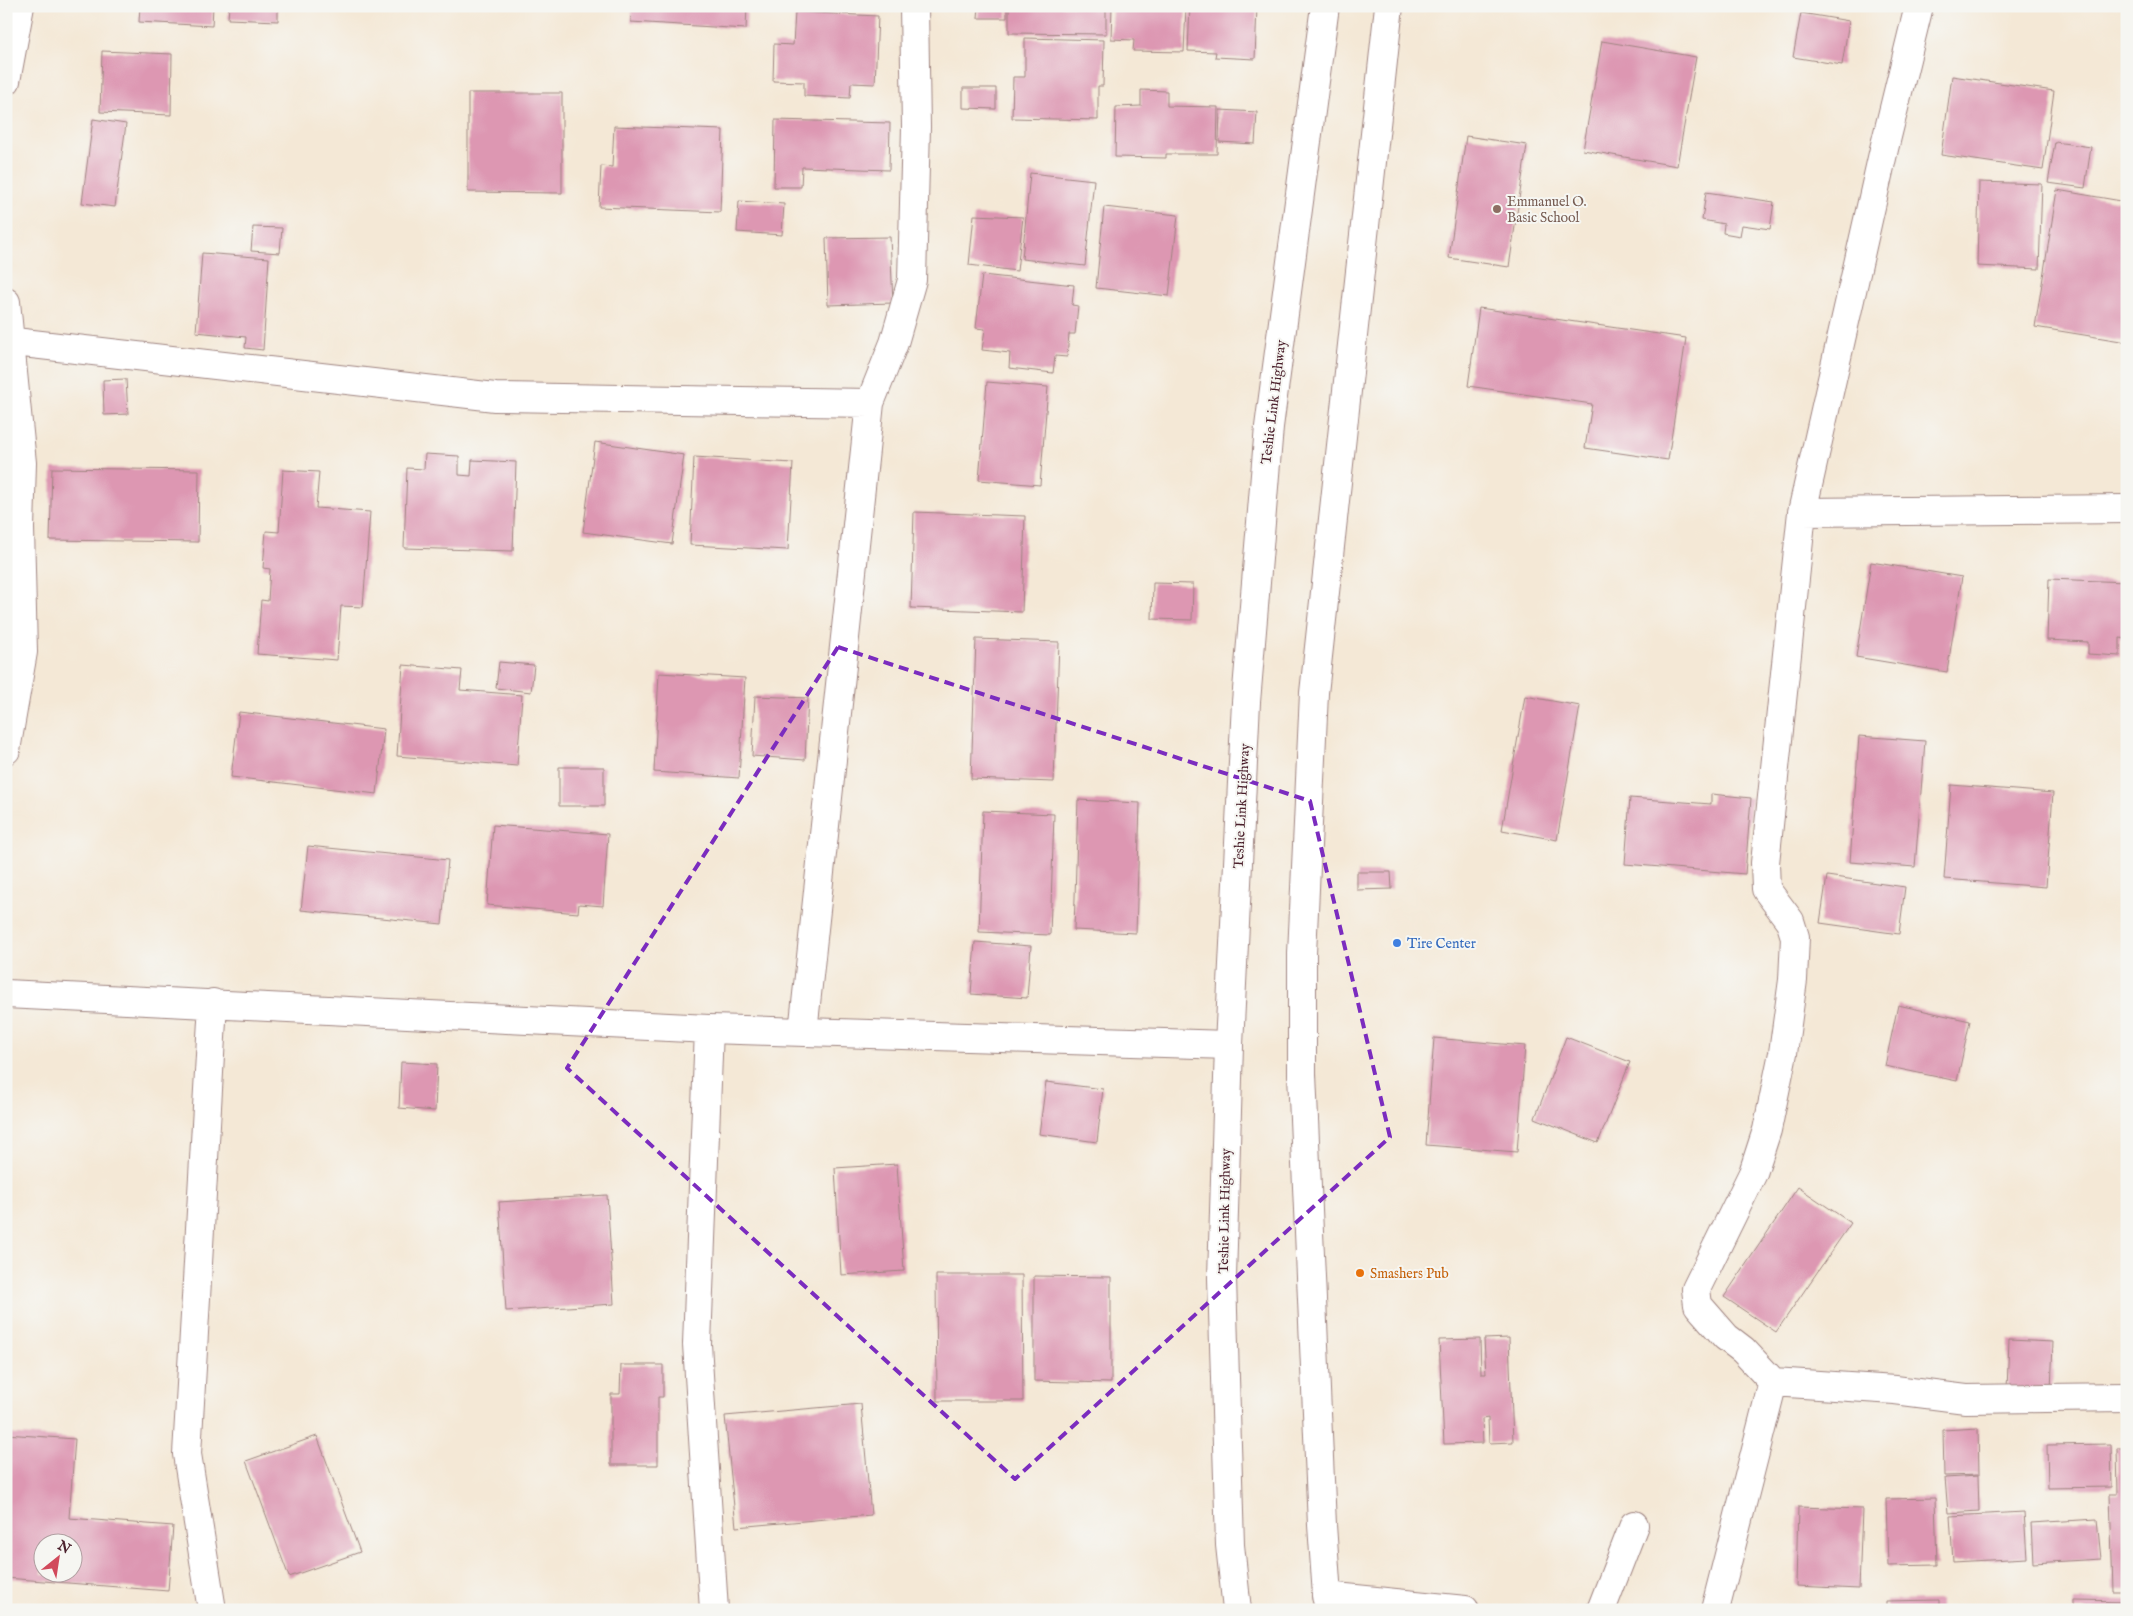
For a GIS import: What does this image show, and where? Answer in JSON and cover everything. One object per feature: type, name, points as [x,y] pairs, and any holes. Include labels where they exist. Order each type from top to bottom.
[{"type":"street","points":[[6,81],[20,6]]},
{"type":"street","points":[[803,1032],[870,404],[894,343],[912,280],[916,128],[914,6]]},
{"type":"street","name":"Teshie Link Highway","points":[[1237,1610],[1230,1545],[1222,1278],[1229,1045],[1246,702],[1269,427],[1325,6]]},
{"type":"street","points":[[1389,6],[1314,693],[1302,954],[1302,1074],[1327,1603],[1465,1610]]},
{"type":"street","points":[[1919,6],[1881,158],[1802,512],[1765,863],[1766,889],[1790,921],[1795,937],[1793,980],[1783,1053],[1767,1130],[1753,1173],[1696,1289],[1698,1305],[1726,1337],[1743,1350],[1772,1382],[1895,1390],[1966,1399],[2127,1397]]},
{"type":"street","points":[[6,302],[8,341],[22,463],[13,529],[22,652],[6,750]]},
{"type":"street","points":[[8,341],[494,397],[870,404]]},
{"type":"street","points":[[1802,512],[2127,510]]},
{"type":"street","points":[[6,994],[709,1029],[1229,1045]]},
{"type":"street","points":[[212,1610],[188,1454],[213,1003]]},
{"type":"street","points":[[709,1029],[697,1344],[714,1610]]},
{"type":"street","points":[[1715,1610],[1772,1382]]},
{"type":"street","points":[[1602,1610],[1634,1525]]},
{"type":"highlighted area","points":[[838,647],[1310,801],[1390,1137],[1015,1479],[567,1068]]},
{"type":"building","points":[[140,6],[213,6],[212,26],[139,22]]},
{"type":"building","points":[[229,6],[278,6],[278,21],[228,19]]},
{"type":"building","points":[[632,6],[747,6],[746,29],[631,22]]},
{"type":"building","points":[[979,6],[1007,6],[1007,18],[978,18]]},
{"type":"building","points":[[1009,6],[1106,6],[1106,34],[1009,33]]},
{"type":"building","points":[[1112,6],[1186,6],[1184,52],[1133,51],[1134,40],[1111,39]]},
{"type":"building","points":[[1190,6],[1257,6],[1255,59],[1215,57],[1216,52],[1188,51]]},
{"type":"building","points":[[795,12],[878,16],[875,84],[851,83],[850,98],[804,96],[804,82],[773,81],[774,44],[793,45]]},
{"type":"building","points":[[1801,13],[1849,21],[1842,65],[1793,57]]},
{"type":"building","points":[[1025,38],[1104,40],[1103,86],[1098,86],[1098,120],[1012,118],[1013,77],[1025,77]]},
{"type":"building","points":[[1602,41],[1696,57],[1677,166],[1583,150]]},
{"type":"building","points":[[102,51],[172,54],[171,115],[100,112]]},
{"type":"building","points":[[1952,76],[2054,91],[2043,170],[1941,155]]},
{"type":"building","points":[[963,88],[996,88],[996,109],[963,108]]},
{"type":"building","points":[[1141,90],[1167,91],[1167,106],[1218,107],[1217,154],[1166,154],[1166,158],[1115,157],[1116,107],[1141,106]]},
{"type":"building","points":[[468,93],[562,93],[562,193],[468,192]]},
{"type":"building","points":[[1220,110],[1257,112],[1255,144],[1219,142]]},
{"type":"building","points":[[93,119],[126,124],[115,207],[82,203]]},
{"type":"building","points":[[775,120],[890,123],[889,170],[802,167],[801,187],[774,187]]},
{"type":"building","points":[[614,126],[723,130],[720,212],[599,207],[601,166],[612,167]]},
{"type":"building","points":[[1466,136],[1527,145],[1509,267],[1449,258]]},
{"type":"building","points":[[2055,142],[2091,147],[2085,188],[2048,183]]},
{"type":"building","points":[[1030,173],[1094,180],[1085,266],[1022,259]]},
{"type":"building","points":[[1979,182],[2042,184],[2039,269],[1977,266]]},
{"type":"building","points":[[2057,190],[2127,202],[2127,342],[2035,327]]},
{"type":"building","points":[[1706,192],[1774,202],[1770,229],[1742,225],[1740,236],[1723,233],[1724,224],[1702,220]]},
{"type":"building","points":[[739,201],[784,204],[782,235],[737,232]]},
{"type":"building","points":[[1104,207],[1178,215],[1169,296],[1096,288]]},
{"type":"building","points":[[974,215],[1023,217],[1017,271],[969,265]]},
{"type":"building","points":[[253,227],[282,228],[280,253],[251,251]]},
{"type":"building","points":[[890,237],[893,303],[828,305],[826,238]]},
{"type":"building","points":[[202,253],[269,258],[263,350],[245,348],[246,337],[196,332]]},
{"type":"building","points":[[982,275],[1074,285],[1072,305],[1078,306],[1075,334],[1069,334],[1067,357],[1055,356],[1053,373],[1009,368],[1010,353],[982,350],[985,329],[976,328]]},
{"type":"building","points":[[1479,308],[1686,338],[1668,460],[1585,448],[1592,404],[1468,386]]},
{"type":"building","points":[[126,379],[128,414],[104,415],[103,380]]},
{"type":"building","points":[[987,382],[1048,387],[1040,485],[979,480]]},
{"type":"building","points":[[595,442],[684,455],[672,544],[583,532]]},
{"type":"building","points":[[425,454],[459,456],[459,475],[471,476],[472,460],[516,462],[513,551],[404,548],[407,468],[424,469]]},
{"type":"building","points":[[694,457],[793,463],[788,550],[690,545]]},
{"type":"building","points":[[52,468],[199,470],[198,542],[50,540]]},
{"type":"building","points":[[283,470],[319,472],[316,508],[370,512],[363,607],[341,606],[337,660],[257,654],[261,600],[268,601],[270,569],[263,568],[266,531],[279,532]]},
{"type":"building","points":[[914,512],[1025,516],[1022,612],[911,608]]},
{"type":"building","points":[[1871,562],[1962,577],[1947,672],[1856,657]]},
{"type":"building","points":[[2049,579],[2127,582],[2127,639],[2120,638],[2120,656],[2088,654],[2088,642],[2047,640]]},
{"type":"building","points":[[1153,583],[1193,584],[1192,620],[1152,619]]},
{"type":"building","points":[[976,639],[1059,642],[1054,782],[971,779]]},
{"type":"building","points":[[499,662],[534,665],[531,692],[496,688]]},
{"type":"building","points":[[403,665],[462,670],[460,690],[522,695],[517,766],[397,756]]},
{"type":"building","points":[[659,673],[745,678],[739,778],[654,772]]},
{"type":"building","points":[[755,696],[808,698],[805,760],[752,756]]},
{"type":"building","points":[[1525,696],[1580,706],[1557,840],[1502,830]]},
{"type":"building","points":[[239,712],[384,729],[377,794],[231,777]]},
{"type":"building","points":[[1859,736],[1925,741],[1915,867],[1850,862]]},
{"type":"building","points":[[559,767],[604,767],[604,806],[559,806]]},
{"type":"building","points":[[1951,785],[2053,793],[2046,887],[1944,879]]},
{"type":"building","points":[[1711,794],[1751,798],[1745,874],[1625,864],[1630,798],[1711,804]]},
{"type":"building","points":[[1078,800],[1140,803],[1136,933],[1074,930]]},
{"type":"building","points":[[983,811],[1054,814],[1050,935],[979,932]]},
{"type":"building","points":[[493,825],[608,834],[603,906],[579,904],[578,913],[487,905]]},
{"type":"building","points":[[308,846],[448,860],[442,924],[301,910]]},
{"type":"building","points":[[1357,872],[1391,872],[1392,889],[1357,890]]},
{"type":"building","points":[[1827,876],[1905,887],[1899,934],[1820,923]]},
{"type":"building","points":[[975,942],[1031,946],[1027,998],[971,994]]},
{"type":"building","points":[[1898,1005],[1970,1021],[1957,1081],[1885,1066]]},
{"type":"building","points":[[1566,1037],[1630,1062],[1598,1143],[1535,1118]]},
{"type":"building","points":[[1434,1038],[1525,1046],[1517,1152],[1426,1145]]},
{"type":"building","points":[[401,1062],[437,1064],[435,1111],[399,1108]]},
{"type":"building","points":[[1046,1082],[1103,1089],[1097,1142],[1039,1134]]},
{"type":"building","points":[[897,1164],[904,1271],[841,1275],[835,1168]]},
{"type":"building","points":[[1798,1187],[1851,1223],[1776,1332],[1724,1297]]},
{"type":"building","points":[[607,1195],[614,1304],[506,1311],[499,1202]]},
{"type":"building","points":[[936,1275],[1022,1275],[1023,1401],[937,1401]]},
{"type":"building","points":[[1034,1276],[1111,1277],[1111,1383],[1034,1381]]},
{"type":"building","points":[[2123,1320],[2127,1320],[2127,1349],[2123,1349]]},
{"type":"building","points":[[1509,1338],[1513,1442],[1489,1443],[1488,1418],[1482,1419],[1483,1443],[1444,1444],[1439,1340],[1480,1339],[1481,1374],[1486,1374],[1484,1339]]},
{"type":"building","points":[[2009,1340],[2053,1342],[2051,1391],[2007,1389]]},
{"type":"building","points":[[621,1365],[663,1365],[663,1397],[658,1397],[658,1465],[611,1465],[611,1394],[620,1394]]},
{"type":"building","points":[[861,1404],[871,1515],[736,1527],[725,1416]]},
{"type":"building","points":[[1978,1428],[1979,1475],[1944,1476],[1943,1430]]},
{"type":"building","points":[[6,1434],[75,1439],[69,1518],[173,1526],[168,1591],[81,1584],[82,1534],[32,1534],[32,1580],[6,1578]]},
{"type":"building","points":[[317,1436],[360,1552],[289,1577],[246,1461]]},
{"type":"building","points":[[2111,1444],[2112,1487],[2048,1488],[2047,1445]]},
{"type":"building","points":[[2117,1448],[2127,1448],[2127,1591],[2113,1591],[2110,1494],[2118,1494]]},
{"type":"building","points":[[1978,1476],[1979,1511],[1948,1513],[1945,1478]]},
{"type":"building","points":[[1935,1498],[1937,1565],[1888,1566],[1886,1499]]},
{"type":"building","points":[[1798,1507],[1862,1509],[1859,1589],[1796,1586]]},
{"type":"building","points":[[2024,1512],[2027,1558],[1953,1562],[1950,1516]]},
{"type":"building","points":[[2097,1519],[2101,1559],[2033,1563],[2031,1523]]},
{"type":"building","points":[[1939,1600],[1939,1610],[1886,1610],[1886,1601]]},
{"type":"building","points":[[2073,1600],[2127,1601],[2127,1610],[2073,1610]]},
{"type":"place","name":"Emmanuel O. Basic School","points":[[1497,209]]},
{"type":"place","name":"Tire Center","points":[[1397,943]]},
{"type":"place","name":"Smashers Pub","points":[[1360,1273]]}]
